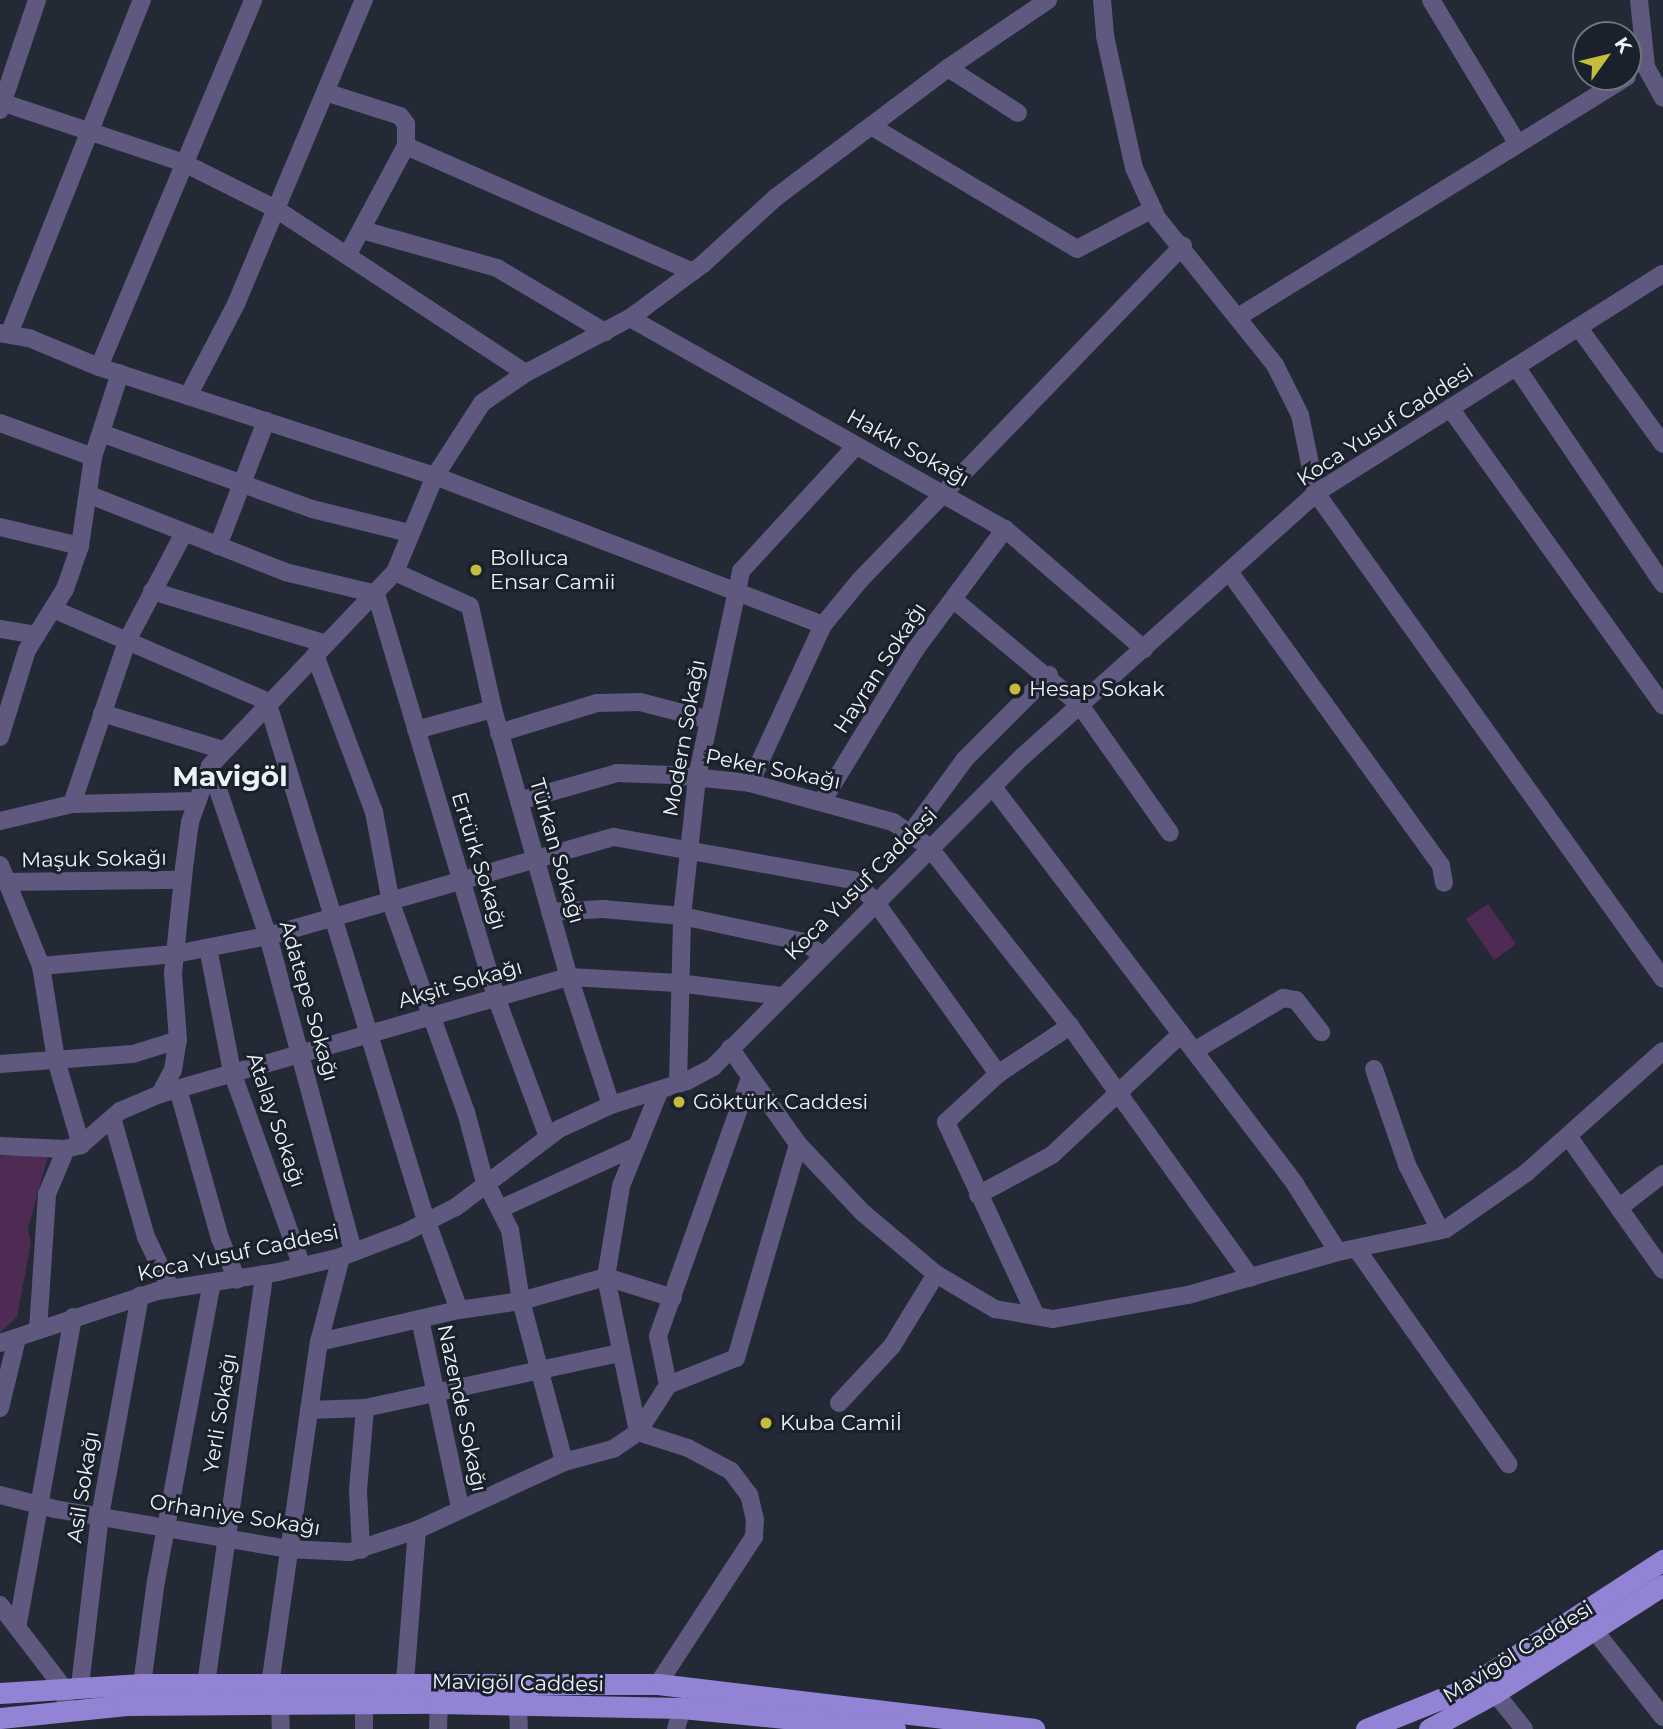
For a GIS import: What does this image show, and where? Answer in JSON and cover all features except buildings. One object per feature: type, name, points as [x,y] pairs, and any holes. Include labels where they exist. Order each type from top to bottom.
[{"type":"main road","name":"Mavigöl Caddesi","points":[[1366,1729],[1463,1690],[1663,1560]]},
{"type":"main road","name":"Mavigöl Caddesi","points":[[1431,1729],[1495,1693],[1663,1585]]},
{"type":"main road","name":"Mavigöl Caddesi","points":[[0,1693],[142,1684],[658,1684],[1034,1729]]},
{"type":"main road","name":"Mavigöl Caddesi","points":[[11,1721],[67,1709],[439,1703],[682,1708],[822,1724],[895,1729]]},
{"type":"street","points":[[37,0],[2,106],[184,163],[276,209],[527,373]]},
{"type":"street","points":[[142,0],[4,333],[99,367],[435,476],[823,625]]},
{"type":"street","points":[[99,367],[253,0]]},
{"type":"street","points":[[188,396],[236,304],[364,0]]},
{"type":"street","points":[[160,1094],[173,1070],[178,1040],[175,954],[182,880],[196,801],[209,766],[267,701],[395,572],[435,476],[482,403],[527,373],[630,318],[693,272],[775,198],[948,68],[1048,0]]},
{"type":"street","points":[[1101,0],[1105,36],[1134,168],[1153,209],[1275,365],[1300,415],[1316,493],[1663,979]]},
{"type":"street","points":[[1431,0],[1518,144]]},
{"type":"street","points":[[1639,0],[1646,67],[1663,99]]},
{"type":"street","points":[[1642,69],[1646,67]]},
{"type":"street","points":[[948,68],[1018,114]]},
{"type":"street","points":[[1238,317],[1605,91]]},
{"type":"street","points":[[325,92],[400,116],[406,124],[406,146],[348,254]]},
{"type":"street","points":[[871,126],[1077,249],[1153,209]]},
{"type":"street","points":[[406,146],[693,272]]},
{"type":"street","points":[[362,230],[497,268],[605,332]]},
{"type":"street","points":[[750,783],[823,625],[944,493],[1183,246]]},
{"type":"street","name":"Koca Yusuf Caddesi","points":[[8,1340],[140,1296],[171,1289],[211,1286],[347,1254],[427,1222],[548,1137],[611,1105],[678,1084],[713,1067],[874,900],[929,847],[1080,705],[1316,493],[1663,274]]},
{"type":"street","name":"Hakkı Sokağı","points":[[630,318],[1005,529],[1144,649]]},
{"type":"street","points":[[1579,328],[1663,444]]},
{"type":"street","points":[[1517,368],[1663,584]]},
{"type":"street","points":[[0,737],[27,650],[53,609],[80,546],[90,495],[93,457],[120,373]]},
{"type":"street","points":[[1450,408],[1663,706]]},
{"type":"street","points":[[218,546],[266,421]]},
{"type":"street","points":[[0,423],[93,457]]},
{"type":"street","points":[[101,433],[312,509],[409,533]]},
{"type":"street","name":"Modern Sokağı","points":[[678,1084],[678,983],[682,916],[697,777],[706,719],[738,593],[741,571],[856,446]]},
{"type":"street","points":[[90,495],[285,572],[376,594]]},
{"type":"street","points":[[0,527],[80,546]]},
{"type":"street","name":"Hayran Sokağı","points":[[823,800],[915,650],[1005,529]]},
{"type":"street","points":[[72,804],[128,639],[184,533]]},
{"type":"street","name":"Türkan Sokağı","points":[[395,572],[470,606],[492,709],[569,977],[611,1105]]},
{"type":"street","points":[[1230,573],[1441,866],[1444,883]]},
{"type":"street","points":[[152,591],[320,650]]},
{"type":"street","name":"Ertürk Sokağı","points":[[376,594],[496,997],[548,1137]]},
{"type":"street","points":[[954,600],[1049,675],[1080,705],[1170,833]]},
{"type":"street","points":[[53,609],[267,701],[427,1222],[459,1310]]},
{"type":"street","points":[[0,629],[37,635]]},
{"type":"street","points":[[320,650],[374,812],[391,903],[466,1112],[486,1183],[510,1230],[521,1301],[564,1462]]},
{"type":"street","points":[[910,834],[965,759],[1049,675]]},
{"type":"street","points":[[499,733],[597,704],[640,702],[706,719]]},
{"type":"street","points":[[416,730],[492,709]]},
{"type":"street","points":[[102,713],[223,750]]},
{"type":"street","name":"Adatepe Sokağı","points":[[209,766],[268,936],[300,1053],[347,1254]]},
{"type":"street","name":"Peker Sokağı","points":[[519,801],[617,773],[697,777],[750,783],[823,800],[893,822],[929,847],[1070,1026],[1251,1278]]},
{"type":"street","points":[[993,787],[1295,1184],[1338,1252]]},
{"type":"street","points":[[0,821],[72,804],[196,801]]},
{"type":"street","points":[[41,966],[175,954],[268,936],[462,884],[614,837],[849,878],[874,900],[998,1074]]},
{"type":"street","points":[[0,865],[41,966],[73,1147],[47,1194],[38,1329]]},
{"type":"street","name":"Maşuk Sokağı","points":[[6,882],[182,880]]},
{"type":"street","points":[[550,912],[603,909],[682,916],[804,942],[822,955]]},
{"type":"street","name":"Atalay Sokağı","points":[[208,948],[232,1072],[301,1264]]},
{"type":"street","name":"Akşit Sokağı","points":[[73,1147],[113,1121],[120,1111],[160,1094],[370,1035],[429,1014],[569,977],[678,983],[781,996]]},
{"type":"street","points":[[1194,1051],[1283,998],[1296,1000],[1321,1032]]},
{"type":"street","points":[[1036,1316],[946,1122],[998,1074],[1070,1026]]},
{"type":"street","points":[[978,1195],[1052,1155],[1181,1034]]},
{"type":"street","points":[[0,1064],[133,1054],[178,1040]]},
{"type":"street","points":[[730,1048],[798,1143],[862,1212],[936,1274],[995,1309],[1054,1319],[1251,1278],[1338,1252],[1358,1251],[1440,1230],[1526,1173],[1663,1052]]},
{"type":"street","points":[[1374,1069],[1407,1165],[1440,1230]]},
{"type":"street","points":[[668,1385],[657,1336],[674,1298],[743,1087],[750,1077]]},
{"type":"street","points":[[178,1088],[220,1238],[237,1280]]},
{"type":"street","points":[[638,1432],[606,1277],[621,1186],[659,1091]]},
{"type":"street","points":[[113,1121],[146,1237],[171,1289]]},
{"type":"street","points":[[1568,1136],[1663,1270]]},
{"type":"street","points":[[638,1432],[668,1385],[736,1358],[798,1143]]},
{"type":"street","points":[[0,1146],[73,1147]]},
{"type":"street","points":[[500,1209],[637,1146]]},
{"type":"street","points":[[1619,1207],[1663,1174]]},
{"type":"street","points":[[1358,1251],[1508,1464]]},
{"type":"street","points":[[270,1685],[319,1342],[347,1254]]},
{"type":"street","name":"Yerli Sokağı","points":[[206,1684],[224,1537],[264,1273]]},
{"type":"street","points":[[839,1403],[892,1346],[936,1274]]},
{"type":"street","points":[[319,1342],[459,1310],[521,1301],[606,1277],[674,1298]]},
{"type":"street","points":[[142,1684],[211,1286]]},
{"type":"street","name":"Asil Sokağı","points":[[72,1687],[140,1296]]},
{"type":"street","points":[[19,1623],[73,1317]]},
{"type":"street","name":"Nazende Sokağı","points":[[419,1319],[437,1390],[460,1507]]},
{"type":"street","points":[[0,1408],[8,1340]]},
{"type":"street","points":[[309,1410],[365,1408],[437,1390],[620,1353]]},
{"type":"street","points":[[360,1550],[358,1490],[365,1408]]},
{"type":"street","points":[[638,1432],[688,1448],[731,1471],[749,1496],[755,1520],[754,1537],[658,1684]]},
{"type":"street","name":"Orhaniye Sokağı","points":[[0,1496],[41,1506],[288,1549],[360,1550],[417,1530],[460,1507],[564,1462],[613,1450],[638,1432]]},
{"type":"street","points":[[405,1682],[417,1530]]},
{"type":"street","points":[[0,1605],[19,1623],[72,1687],[67,1709]]},
{"type":"street","points":[[1594,1630],[1663,1717]]},
{"type":"street","points":[[1495,1693],[1524,1729]]},
{"type":"street","points":[[438,1729],[439,1703]]},
{"type":"street","points":[[364,1705],[364,1729]]},
{"type":"street","points":[[519,1705],[519,1729]]},
{"type":"street","points":[[280,1706],[281,1729]]},
{"type":"street","points":[[676,1729],[682,1708]]},
{"type":"shaded area","points":[[1488,904],[1516,944],[1494,960],[1466,919]]},
{"type":"shaded area","points":[[0,1156],[48,1156],[28,1229],[31,1243],[17,1317],[0,1333]]},
{"type":"place","name":"Bolluca Ensar Camii","points":[[476,570]]},
{"type":"place","name":"Hesap Sokak","points":[[1015,689]]},
{"type":"place","name":"Göktürk Caddesi","points":[[679,1102]]},
{"type":"place","name":"Kuba Camiİ","points":[[766,1423]]},
{"type":"district","name":"Mavigöl","points":[[230,776]]}]
